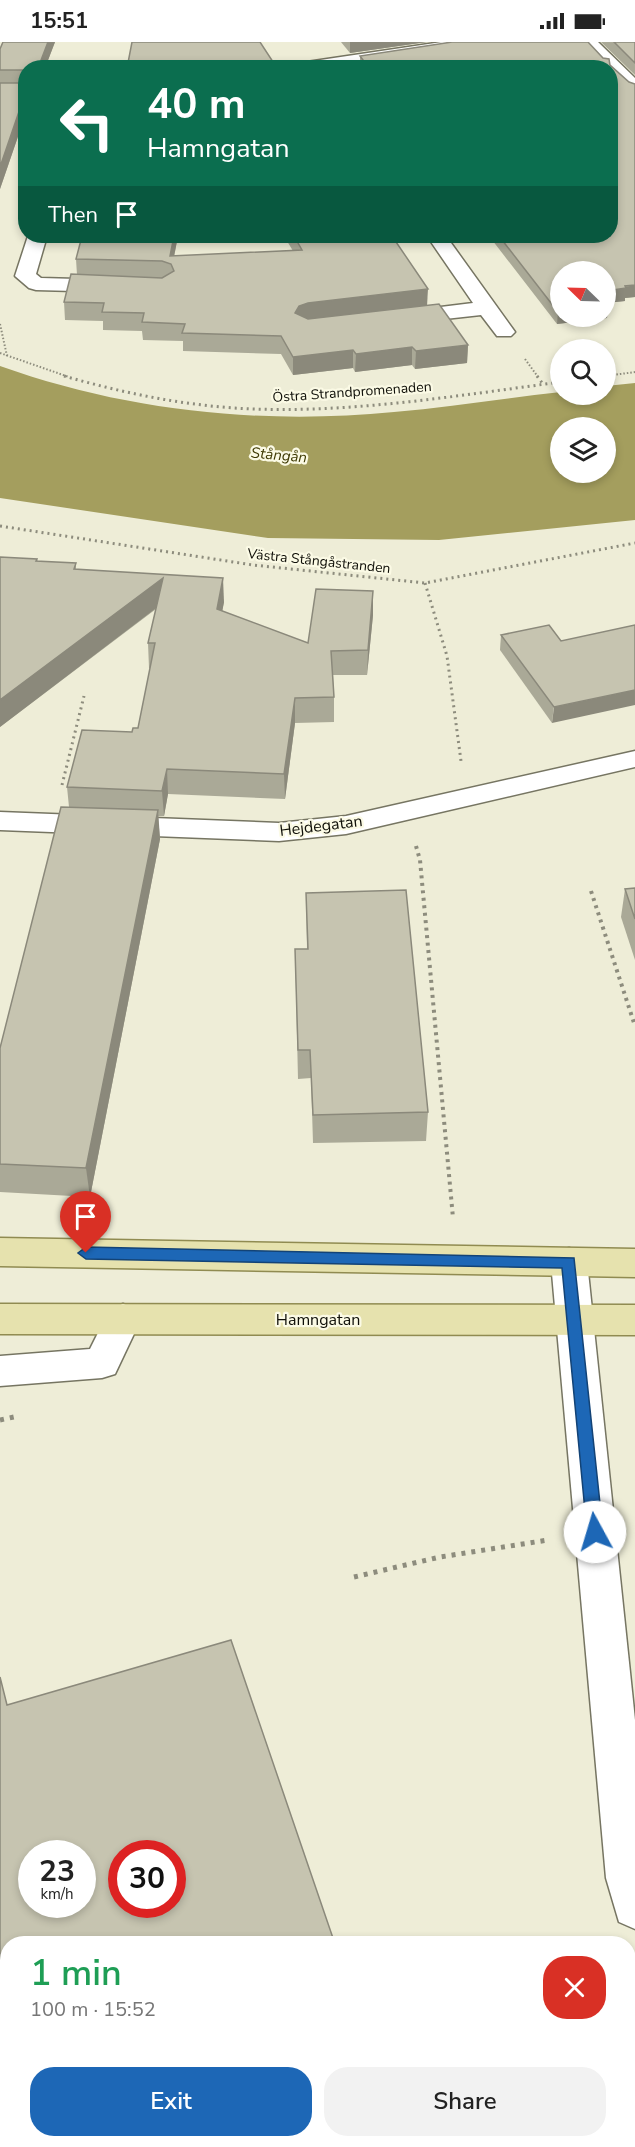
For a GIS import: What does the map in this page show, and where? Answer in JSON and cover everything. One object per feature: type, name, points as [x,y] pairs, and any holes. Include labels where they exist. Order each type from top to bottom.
[{"type":"main road","points":[[0,1252],[635,1263]]},
{"type":"main road","name":"Hamngatan","points":[[0,1319],[635,1320]]},
{"type":"street","points":[[357,60],[476,42]]},
{"type":"street","points":[[588,42],[606,60]]},
{"type":"street","points":[[308,49],[310,60]]},
{"type":"street","points":[[618,71],[635,88]]},
{"type":"street","points":[[35,243],[25,276],[36,284],[129,286]]},
{"type":"street","points":[[441,243],[504,332]]},
{"type":"street","points":[[375,321],[487,308]]},
{"type":"street","name":"Hejdegatan","points":[[0,821],[279,832],[346,825],[635,759]]},
{"type":"street","points":[[569,1262],[595,1532],[626,1751],[629,1878],[635,1906]]},
{"type":"street","points":[[0,1371],[102,1363],[123,1319]]},
{"type":"path","points":[[0,324],[7,356]]},
{"type":"path","name":"Östra Strandpromenaden","points":[[0,353],[52,374],[117,391],[178,401],[269,409],[352,405],[550,382]]},
{"type":"path","points":[[616,375],[635,372]]},
{"type":"path","name":"Västra Stångåstranden","points":[[0,526],[253,566],[425,583],[635,543]]},
{"type":"path","points":[[425,583],[447,656],[466,796]]},
{"type":"path","points":[[52,823],[84,696]]},
{"type":"path","points":[[407,812],[420,860],[453,1219]]},
{"type":"path","points":[[591,891],[635,1026]]},
{"type":"path","points":[[354,1577],[440,1557],[595,1532]]},
{"type":"water","name":"Stångån","points":[[0,366],[96,394],[145,404],[194,411],[294,417],[394,412],[550,393],[550,405],[616,405],[616,385],[635,383],[635,520],[439,540],[268,538],[0,498]]},
{"type":"building","points":[[3,42],[48,42],[41,60],[18,60],[18,70],[0,70],[0,49]]},
{"type":"building","points":[[132,42],[260,42],[272,60],[129,60]]},
{"type":"building","points":[[452,42],[588,42],[603,58],[609,60],[363,60],[360,56]]},
{"type":"building","points":[[614,42],[635,42],[635,63]]},
{"type":"building","points":[[618,72],[635,84],[635,285],[625,286],[626,288],[616,290],[616,261],[550,261],[550,302],[504,243],[618,243]]},
{"type":"building","points":[[0,83],[18,83],[18,115],[0,167]]},
{"type":"building","points":[[80,243],[173,243],[170,256],[302,250],[298,243],[397,243],[428,289],[308,303],[299,306],[295,313],[308,319],[439,304],[468,345],[416,351],[412,347],[356,354],[353,350],[293,357],[281,336],[182,333],[185,324],[142,322],[144,313],[102,312],[104,303],[64,302],[71,274],[162,278],[174,271],[171,264],[162,261],[76,259]]},
{"type":"building","points":[[0,557],[76,563],[74,569],[223,578],[217,609],[308,643],[316,589],[373,591],[368,650],[331,651],[334,697],[295,698],[284,774],[167,769],[162,791],[67,787],[82,730],[132,732],[133,728],[138,728],[155,643],[148,643],[163,578],[0,700]]},
{"type":"building","points":[[549,625],[561,641],[635,625],[635,690],[554,707],[501,635]]},
{"type":"building","points":[[61,807],[158,810],[86,1168],[0,1164],[0,1048]]},
{"type":"building","points":[[635,888],[635,919],[625,889]]},
{"type":"building","points":[[406,890],[428,1112],[313,1115],[310,1050],[298,1050],[295,949],[308,949],[306,893]]},
{"type":"building","points":[[231,1640],[332,1936],[0,1936],[0,1677],[7,1705]]},
{"type":"route","points":[[86,1253],[569,1262],[595,1532]]}]
